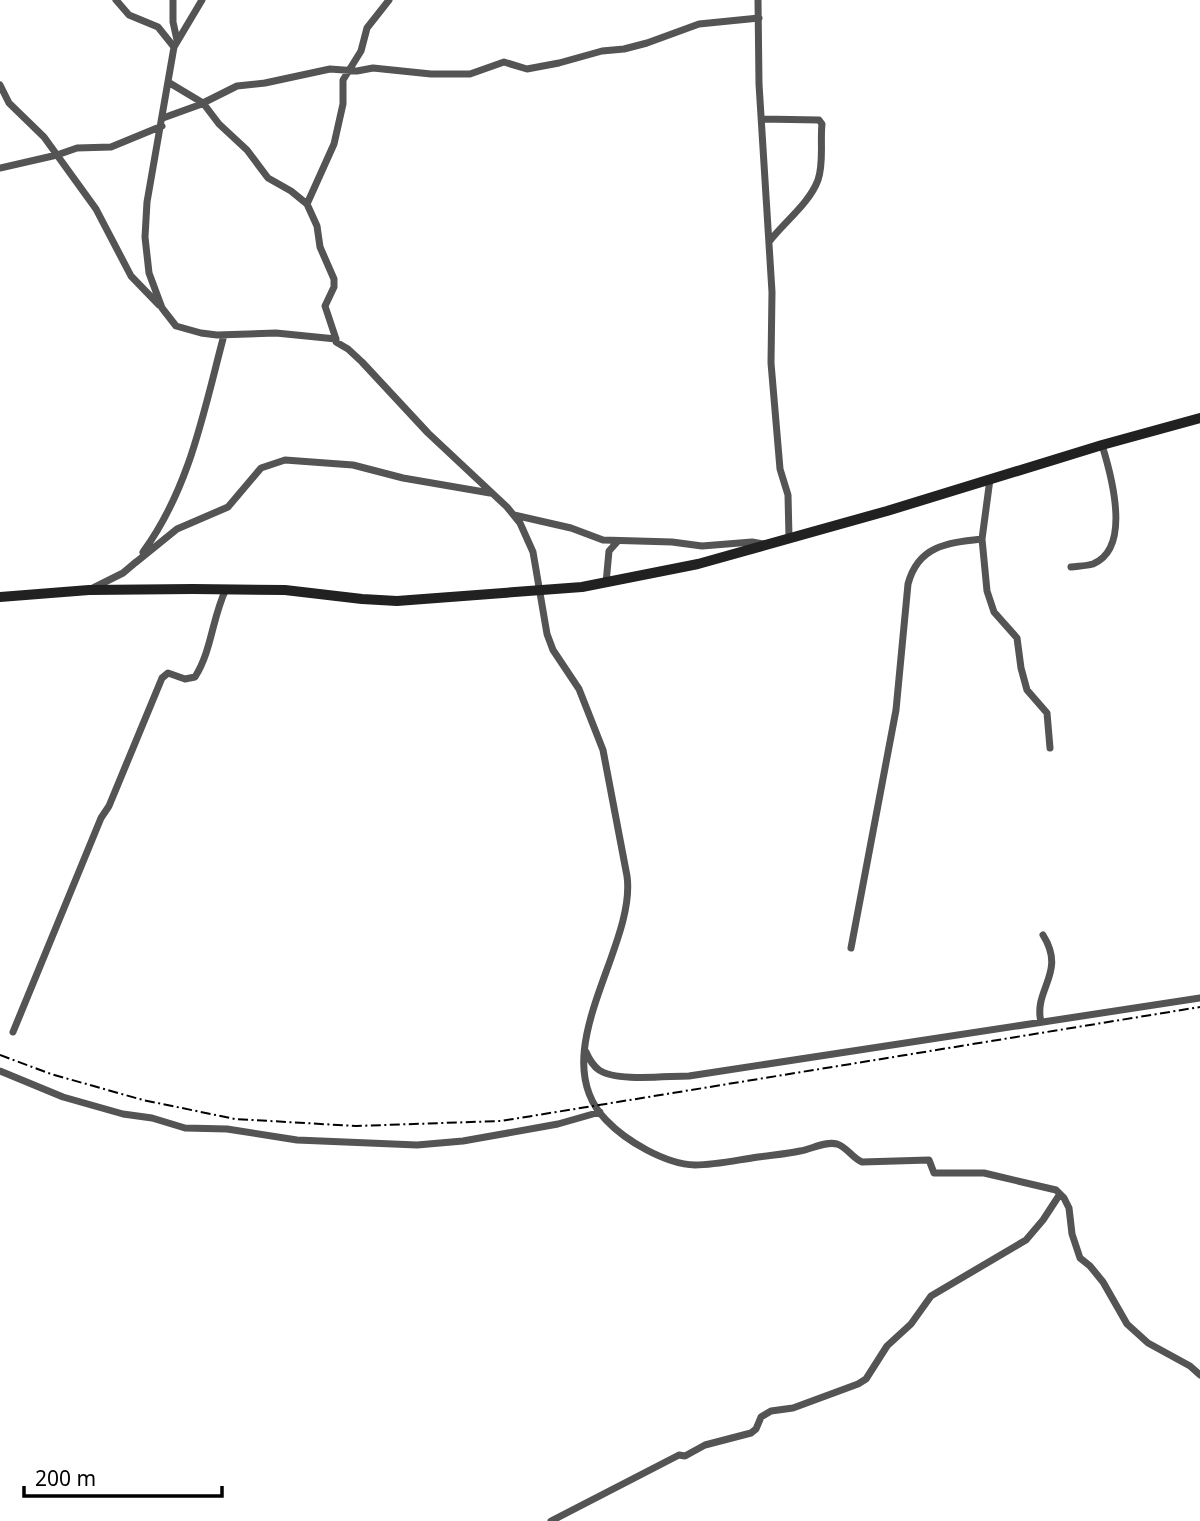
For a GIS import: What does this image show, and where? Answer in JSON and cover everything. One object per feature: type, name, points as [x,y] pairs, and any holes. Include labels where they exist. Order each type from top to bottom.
[{"type":"street","points":[[116,0],[129,15],[158,27],[176,43]]},
{"type":"street","points":[[173,0],[176,43]]},
{"type":"street","points":[[162,308],[149,273],[145,237],[147,202],[176,43],[202,0]]},
{"type":"street","points":[[307,204],[331,155],[343,104],[343,80],[361,51],[367,28],[389,0]]},
{"type":"street","points":[[758,0],[772,303],[771,363],[780,469],[788,495],[789,537]]},
{"type":"street","points":[[0,168],[77,148],[111,147],[237,86],[330,69],[373,68],[432,74],[470,74],[504,62],[527,69],[638,45],[699,24],[759,18]]},
{"type":"street","points":[[168,82],[203,103],[219,124],[247,150],[268,178],[307,204],[317,226],[320,247],[334,279],[334,287],[329,293],[326,306],[336,339],[362,362],[417,422],[514,514],[529,541],[547,634],[553,650],[579,689],[603,750],[629,887],[623,917],[591,1014],[585,1051],[587,1088],[606,1120],[648,1151],[692,1165],[799,1152],[828,1143],[843,1147],[862,1163],[929,1160],[934,1173],[984,1173],[1048,1188],[1060,1194],[1069,1208],[1072,1234],[1080,1258],[1090,1266],[1107,1289],[1127,1324],[1148,1343],[1190,1366],[1200,1375]]},
{"type":"street","points":[[0,85],[9,103],[34,125],[105,221],[131,276],[176,326],[188,331],[224,335],[276,333],[336,339]]},
{"type":"street","points":[[762,119],[811,118],[822,124],[817,182],[806,199],[768,242]]},
{"type":"street","points":[[135,563],[155,535],[185,477],[224,335]]},
{"type":"street","points":[[0,597],[89,590],[226,589],[285,590],[397,601],[468,594],[539,592],[606,583],[671,571],[887,512],[1102,445],[1200,418]]},
{"type":"street","points":[[1071,567],[1091,565],[1098,561],[1110,545],[1115,523],[1116,499],[1102,445]]},
{"type":"street","points":[[89,590],[105,584],[177,529],[228,507],[261,468],[285,460],[353,465],[403,478],[492,493]]},
{"type":"street","points":[[990,479],[982,539],[984,574],[990,604],[993,612],[1017,638],[1027,690],[1047,713],[1050,748]]},
{"type":"street","points":[[514,514],[570,528],[596,539],[672,541],[702,546],[752,542],[765,544]]},
{"type":"street","points":[[851,948],[896,710],[908,584],[912,570],[918,559],[937,549],[956,542],[982,539]]},
{"type":"street","points":[[606,583],[609,551],[618,541]]},
{"type":"street","points":[[13,1032],[162,678],[168,673],[185,679],[195,677],[204,662],[216,610],[226,589]]},
{"type":"street","points":[[1041,1022],[1039,1007],[1050,979],[1052,954],[1043,935]]},
{"type":"street","points":[[585,1051],[591,1063],[601,1072],[619,1076],[689,1076],[1200,998]]},
{"type":"street","points":[[0,1071],[63,1097],[122,1114],[152,1118],[185,1128],[227,1129],[297,1140],[417,1145],[463,1141],[558,1124],[600,1112]]},
{"type":"street","points":[[551,1521],[679,1455],[685,1456],[705,1446],[751,1433],[761,1417],[771,1411],[793,1408],[859,1384],[866,1379],[887,1346],[911,1324],[931,1296],[1026,1240],[1044,1220],[1060,1194]]},
{"type":"railway","points":[[0,1055],[51,1074],[143,1100],[235,1119],[356,1126],[501,1121],[1200,1007]]}]
